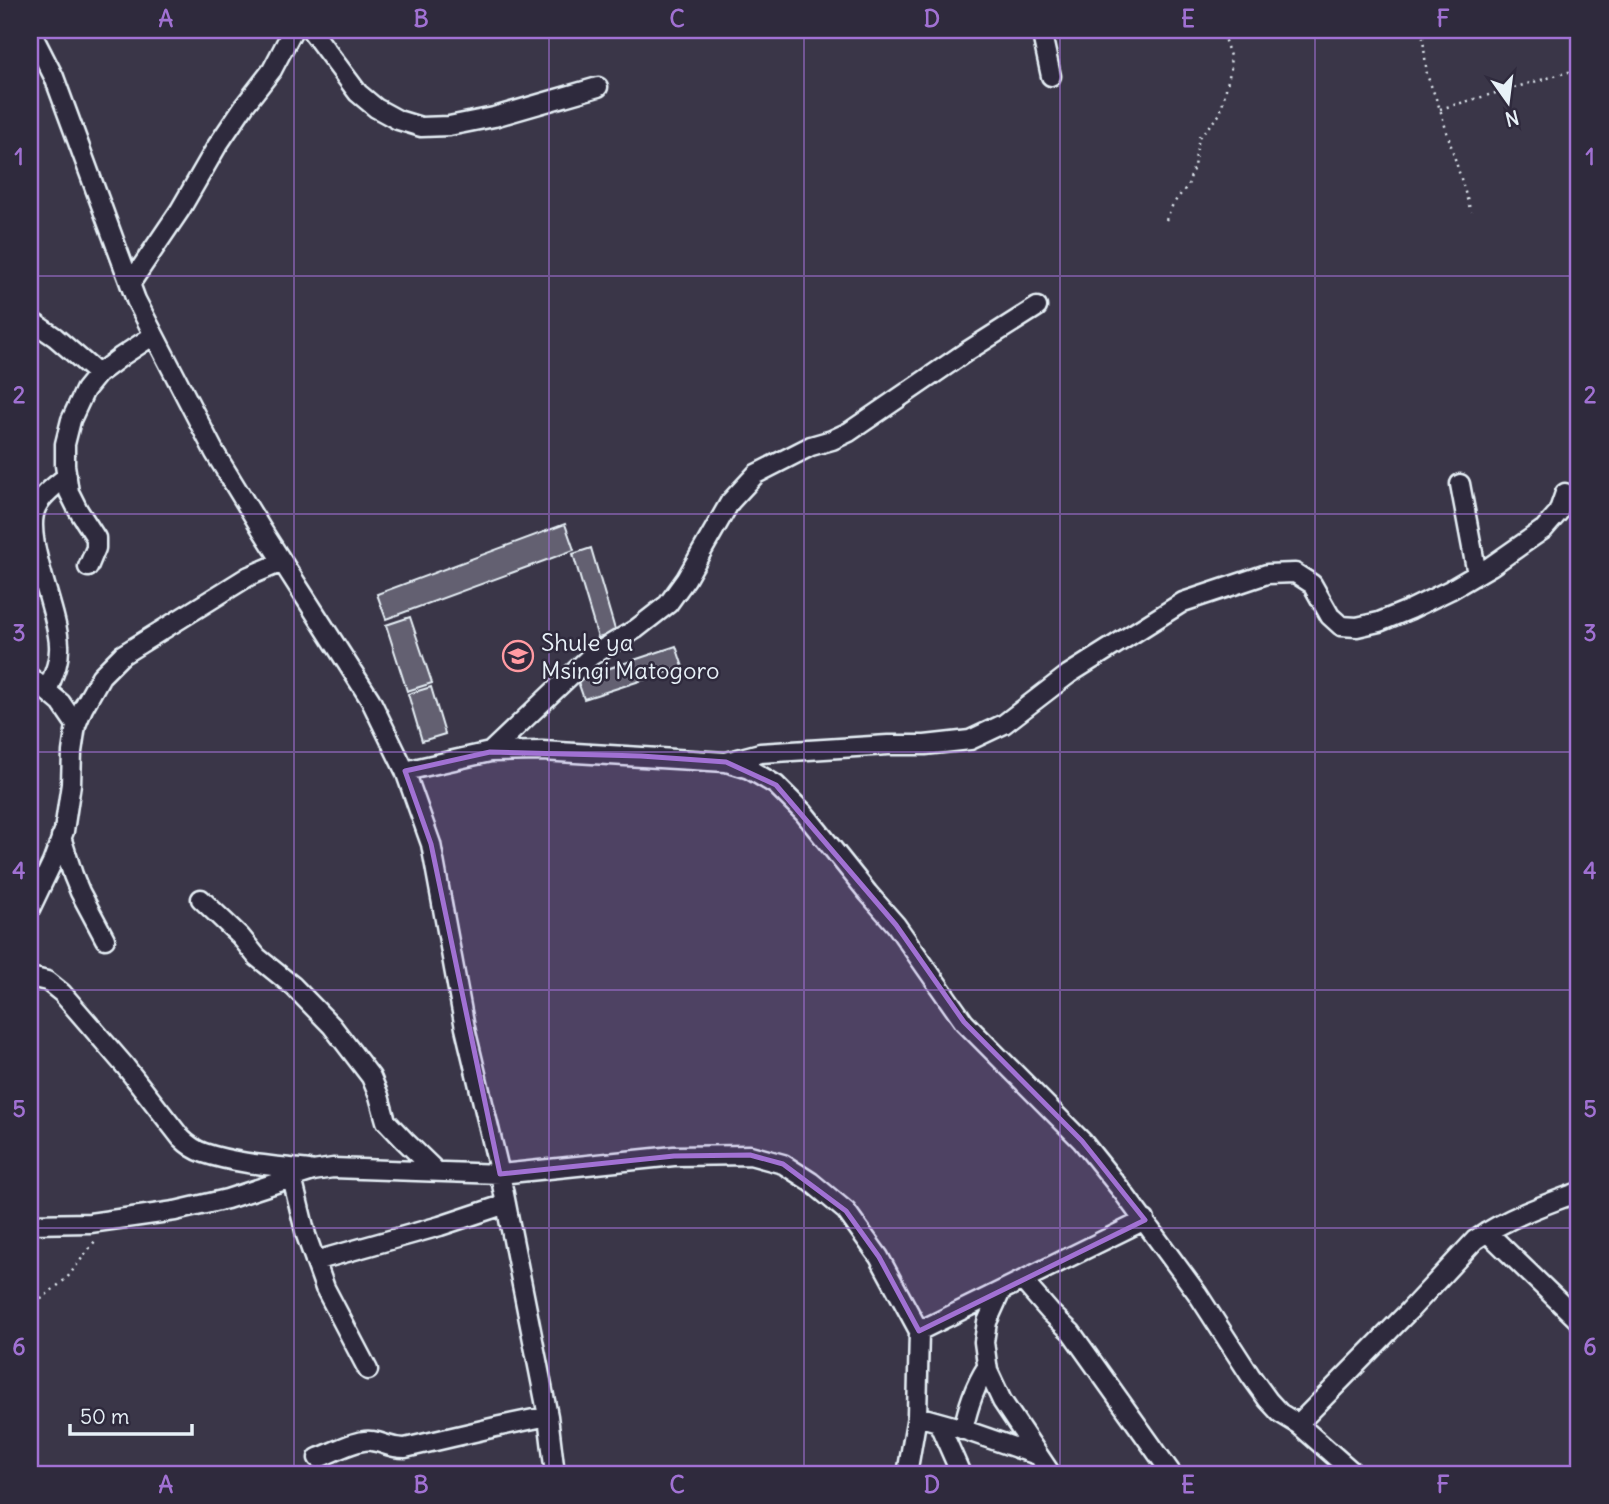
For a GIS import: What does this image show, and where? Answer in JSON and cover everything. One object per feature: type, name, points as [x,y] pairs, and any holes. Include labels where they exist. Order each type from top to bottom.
[{"type":"street","points":[[30,30],[54,77],[136,300],[215,453],[370,699],[405,771],[431,844],[465,1028],[500,1174],[548,1416],[555,1474]]},
{"type":"street","points":[[130,284],[180,210],[217,146],[272,70],[293,30]]},
{"type":"street","points":[[311,30],[358,93],[376,108],[398,120],[421,127],[449,126],[494,117],[598,87]]},
{"type":"street","points":[[1041,30],[1051,76]]},
{"type":"street","points":[[490,752],[591,656],[636,629],[668,604],[686,579],[730,502],[756,474],[802,450],[849,432],[1037,307]]},
{"type":"street","points":[[30,320],[55,337],[98,374]]},
{"type":"street","points":[[88,567],[96,548],[96,538],[69,492],[65,444],[71,420],[85,390],[98,374],[154,335]]},
{"type":"street","points":[[47,691],[59,660],[59,642],[52,603],[37,557],[33,530],[35,509],[43,496],[67,476]]},
{"type":"street","points":[[1460,484],[1477,574]]},
{"type":"street","points":[[726,762],[760,753],[888,745],[925,746],[970,740],[1004,724],[1069,674],[1183,602],[1267,574],[1295,573],[1312,584],[1330,616],[1341,626],[1357,627],[1379,622],[1450,590],[1544,528],[1558,513],[1565,493]]},
{"type":"street","points":[[30,909],[64,831],[76,724],[101,676],[122,656],[249,576],[282,562]]},
{"type":"street","points":[[30,677],[61,703],[76,724]]},
{"type":"street","points":[[405,771],[490,752],[554,751],[726,762],[750,769],[776,785],[804,813],[896,925],[964,1022],[1082,1141],[1145,1220],[1268,1400],[1280,1413],[1298,1424],[1355,1474]]},
{"type":"street","points":[[61,837],[80,892],[105,939]]},
{"type":"street","points":[[201,899],[240,936],[257,957],[293,986],[332,1026],[372,1077],[386,1121],[436,1171]]},
{"type":"street","points":[[30,977],[47,981],[62,993],[191,1147],[235,1160],[313,1171]]},
{"type":"street","points":[[30,1224],[90,1223],[175,1211],[227,1199],[313,1171],[350,1167],[500,1174],[674,1156],[750,1155],[783,1164],[811,1182],[846,1211],[879,1257],[919,1331],[917,1416],[907,1474]]},
{"type":"street","points":[[292,1178],[306,1235],[325,1288],[368,1370]]},
{"type":"street","points":[[1298,1424],[1475,1240],[1535,1208],[1579,1192]]},
{"type":"street","points":[[315,1261],[440,1226],[506,1204]]},
{"type":"street","points":[[919,1331],[1145,1220]]},
{"type":"street","points":[[1487,1232],[1579,1321]]},
{"type":"street","points":[[1023,1281],[1071,1332],[1172,1474]]},
{"type":"street","points":[[1001,1292],[987,1322],[984,1342],[987,1367],[1002,1401],[1051,1474]]},
{"type":"street","points":[[959,1469],[960,1450],[973,1393],[987,1367]]},
{"type":"street","points":[[318,1458],[363,1441],[405,1448],[548,1416]]},
{"type":"street","points":[[917,1416],[1037,1455]]},
{"type":"street","points":[[938,1422],[959,1469]]},
{"type":"path","points":[[1166,220],[1173,204],[1188,186],[1199,137],[1220,114],[1231,68],[1224,38],[1225,30]]},
{"type":"path","points":[[1422,30],[1427,75],[1440,108],[1471,212]]},
{"type":"path","points":[[1440,108],[1579,69]]},
{"type":"path","points":[[30,1308],[67,1278],[112,1219]]},
{"type":"highlighted area","points":[[490,752],[641,756],[726,762],[776,785],[896,925],[964,1022],[1082,1141],[1145,1220],[919,1331],[879,1257],[846,1211],[783,1164],[750,1155],[674,1156],[500,1174],[431,844],[405,771]]},
{"type":"building","points":[[565,524],[574,550],[386,619],[377,594]]},
{"type":"building","points":[[591,548],[616,633],[598,638],[573,554]]},
{"type":"building","points":[[410,617],[432,683],[407,691],[386,625]]},
{"type":"building","points":[[676,646],[683,667],[584,699],[577,679]]},
{"type":"building","points":[[431,687],[445,734],[422,741],[408,694]]},
{"type":"place","name":"Shule ya Msingi Matogoro","points":[[518,656]]}]
